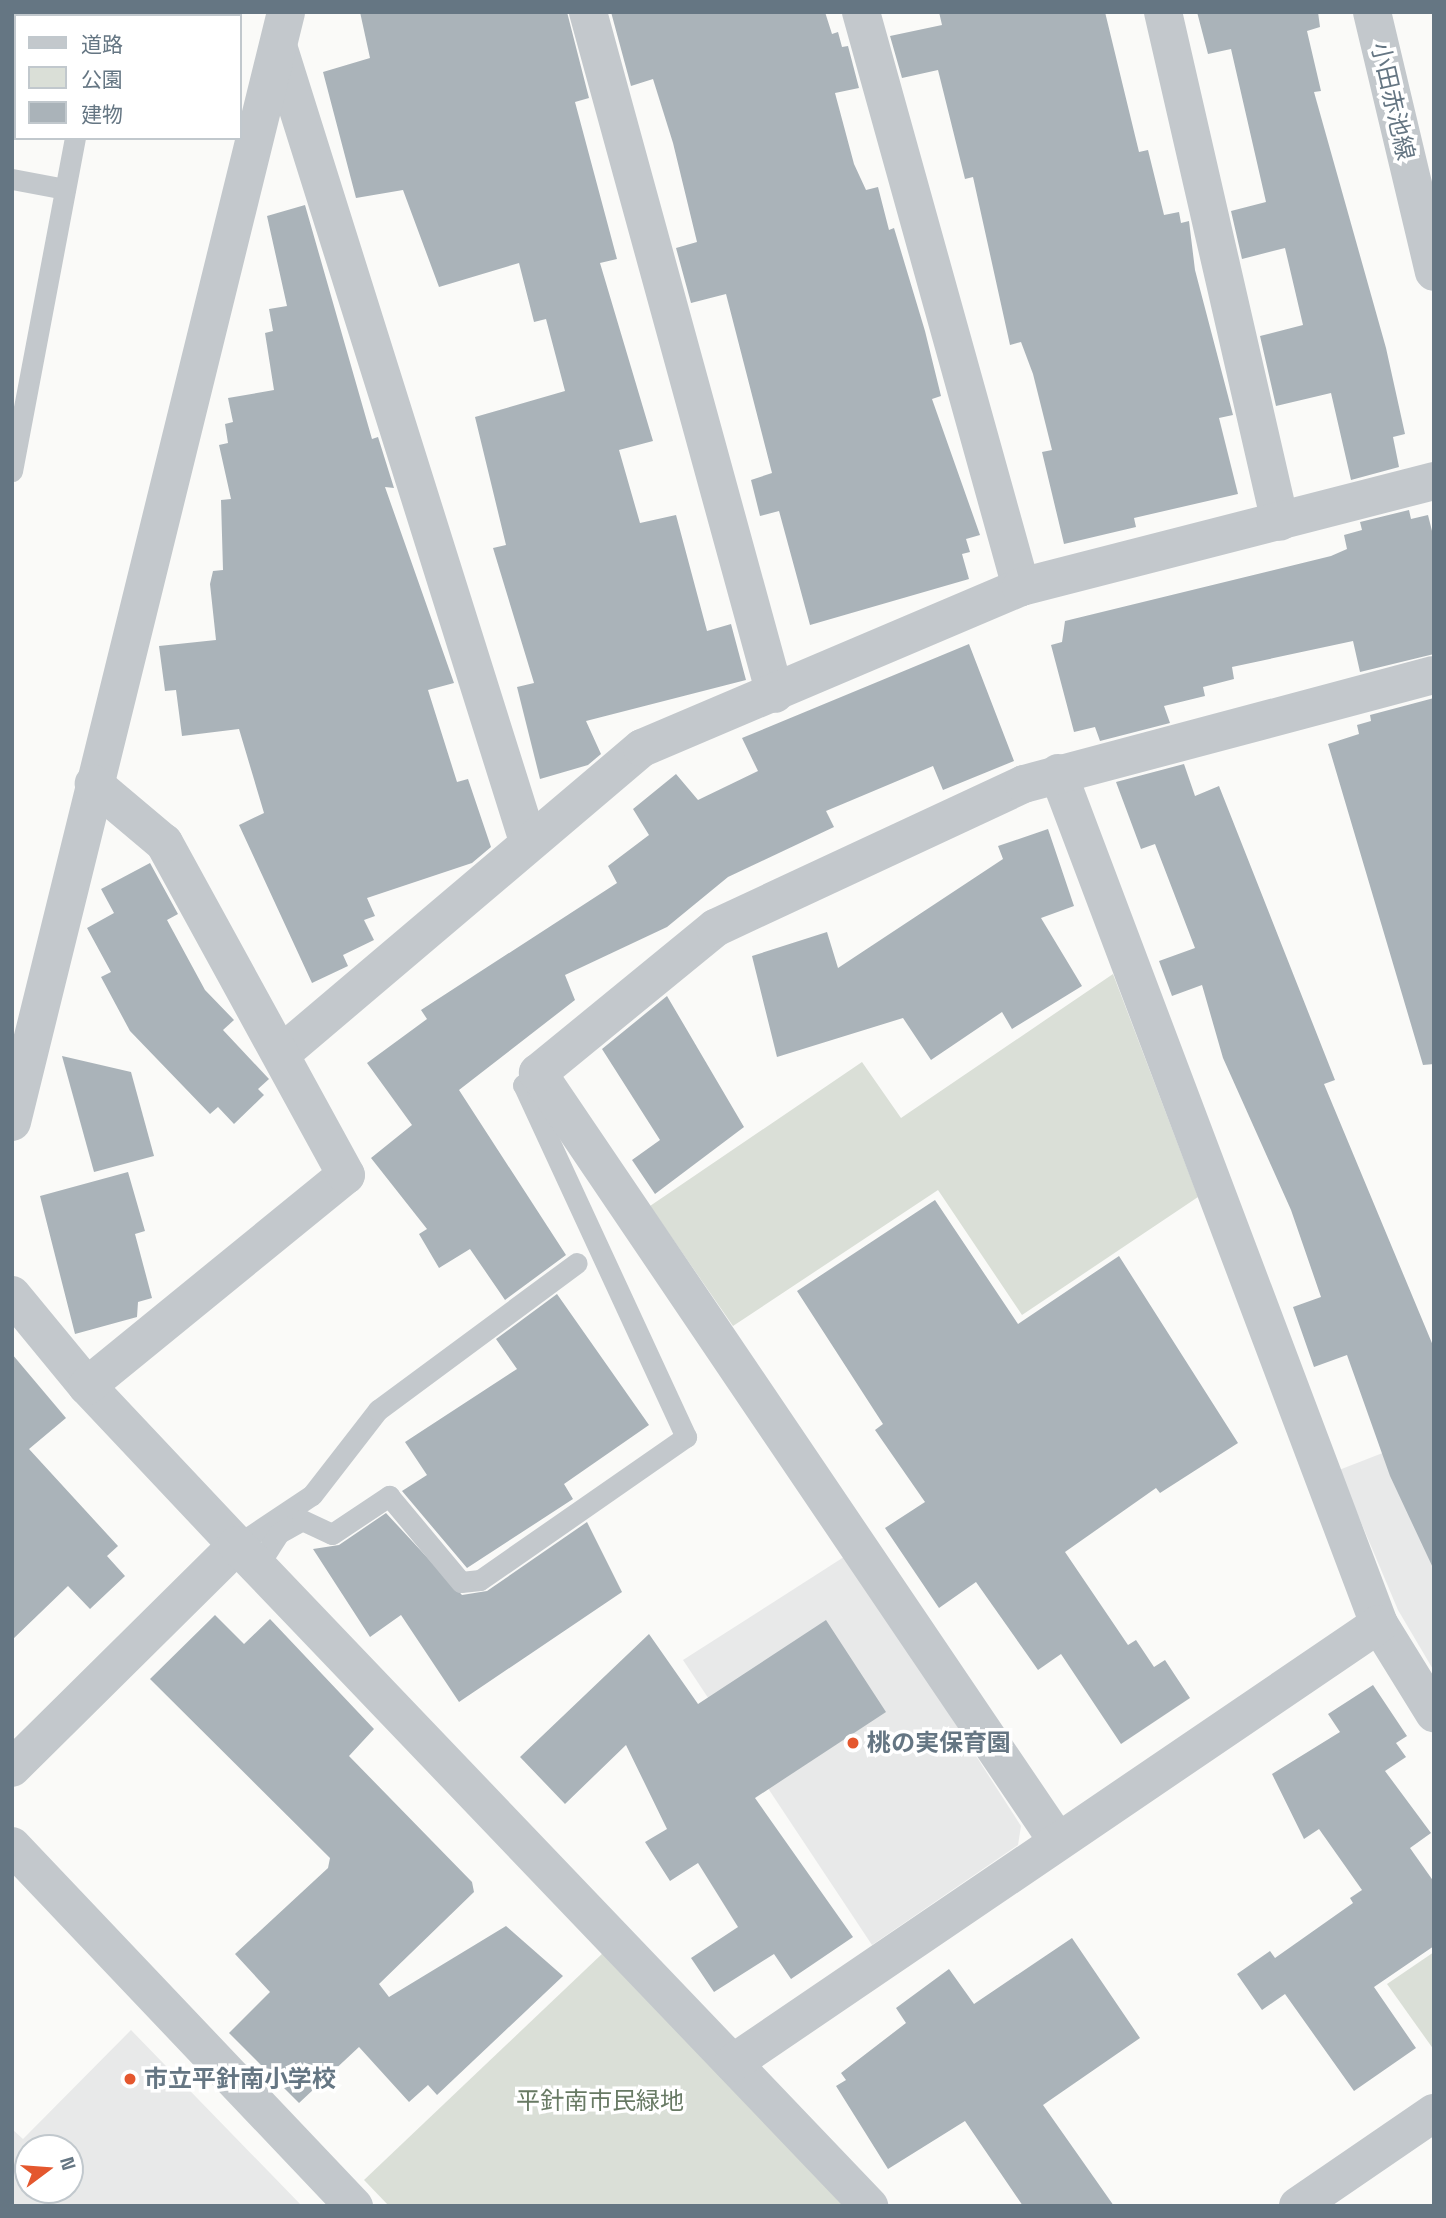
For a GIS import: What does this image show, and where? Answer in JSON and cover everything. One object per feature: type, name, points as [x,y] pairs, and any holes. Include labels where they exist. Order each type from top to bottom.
[{"type":"street","points":[[12,1122],[286,12]]},
{"type":"street","points":[[588,12],[775,694]]},
{"type":"street","points":[[861,12],[1021,587]]},
{"type":"street","points":[[1163,12],[1280,522]]},
{"type":"street","name":"小田赤池線","points":[[1372,12],[1429,227],[1434,272]]},
{"type":"street","points":[[279,49],[528,841]]},
{"type":"street","points":[[281,1054],[528,841],[642,748],[775,694],[1021,587],[1434,481]]},
{"type":"street","points":[[1056,1839],[632,1226],[538,1073],[715,928],[1058,773],[1434,675]]},
{"type":"street","points":[[1058,773],[1379,1624],[1434,1713]]},
{"type":"street","points":[[87,1386],[345,1175],[164,843],[94,784]]},
{"type":"street","points":[[12,1295],[87,1386],[869,2206]]},
{"type":"street","points":[[12,1768],[247,1556]]},
{"type":"street","points":[[733,2063],[1056,1839],[1379,1624]]},
{"type":"street","points":[[12,1846],[354,2206]]},
{"type":"street","points":[[1298,2206],[1434,2113]]},
{"type":"lane","points":[[12,471],[75,140]]},
{"type":"lane","points":[[12,179],[65,189]]},
{"type":"lane","points":[[247,1556],[302,1520],[332,1534],[389,1496],[461,1582],[480,1580],[686,1437],[523,1086],[538,1073]]},
{"type":"lane","points":[[247,1556],[312,1495],[377,1410],[577,1263]]},
{"type":"shaded area","points":[[1434,1433],[1434,1671],[1398,1610],[1339,1470]]},
{"type":"shaded area","name":"桃の実保育園","points":[[847,1555],[1021,1826],[1018,1845],[872,1945],[683,1660]]},
{"type":"shaded area","name":"市立平針南小学校","points":[[131,2030],[302,2206],[12,2206],[12,2129],[18,2134],[14,2134],[14,2204],[84,2204],[84,2134],[28,2134]]},
{"type":"green space","points":[[1113,974],[1198,1197],[1022,1315],[938,1190],[733,1326],[650,1206],[862,1062],[901,1118]]},
{"type":"green space","name":"平針南市民緑地","points":[[604,1952],[846,2206],[389,2206],[364,2180]]},
{"type":"green space","points":[[1434,1952],[1434,2050],[1387,1984]]},
{"type":"building","points":[[360,12],[567,12],[589,98],[575,102],[617,259],[600,263],[653,441],[619,450],[640,523],[676,515],[707,631],[731,624],[746,680],[586,721],[601,754],[588,765],[540,779],[517,687],[534,683],[493,548],[506,545],[475,417],[565,391],[546,319],[534,322],[519,263],[439,287],[403,190],[356,198],[323,72],[370,58]]},
{"type":"building","points":[[611,12],[825,12],[832,34],[838,32],[842,47],[848,46],[859,88],[835,93],[854,164],[866,190],[878,187],[889,230],[894,228],[925,331],[941,396],[932,399],[980,535],[966,539],[970,552],[962,554],[969,579],[810,625],[779,511],[760,516],[751,480],[772,473],[726,294],[691,303],[676,248],[697,242],[673,143],[653,79],[631,86]]},
{"type":"building","points":[[939,12],[1105,12],[1139,152],[1148,150],[1164,215],[1179,212],[1181,223],[1189,221],[1195,270],[1233,415],[1219,418],[1238,494],[1134,518],[1136,527],[1064,544],[1042,452],[1052,450],[1033,374],[1021,342],[1010,345],[973,177],[965,179],[938,70],[902,78],[890,36],[942,25]]},
{"type":"building","points":[[1197,12],[1318,12],[1320,27],[1307,31],[1321,91],[1314,92],[1386,348],[1405,434],[1393,437],[1399,467],[1351,480],[1331,393],[1276,406],[1260,336],[1303,325],[1285,248],[1242,259],[1231,211],[1266,202],[1231,49],[1208,54]]},
{"type":"building","points":[[305,205],[372,439],[378,437],[394,488],[385,487],[454,683],[428,690],[457,782],[468,779],[491,847],[472,863],[367,898],[375,916],[364,920],[374,940],[343,955],[348,966],[312,983],[239,825],[264,813],[239,729],[182,736],[176,690],[165,691],[159,646],[216,640],[210,584],[213,571],[223,570],[221,500],[231,499],[219,445],[228,443],[225,424],[233,422],[228,398],[274,390],[265,333],[273,331],[269,309],[287,306],[267,216]]},
{"type":"building","points":[[1409,510],[1411,519],[1428,515],[1434,539],[1434,654],[1360,672],[1353,641],[1232,667],[1234,679],[1203,687],[1205,696],[1164,706],[1170,723],[1100,741],[1095,727],[1074,732],[1051,645],[1062,642],[1065,621],[1331,556],[1347,549],[1344,535],[1362,530],[1360,522]]},
{"type":"building","points":[[969,644],[1014,761],[943,790],[933,766],[826,811],[834,827],[728,877],[667,927],[565,975],[575,1000],[459,1090],[566,1255],[505,1300],[470,1249],[439,1268],[419,1234],[427,1229],[371,1158],[412,1125],[367,1063],[427,1019],[421,1010],[617,883],[608,866],[649,835],[633,809],[676,774],[698,800],[758,771],[742,738]]},
{"type":"building","points":[[1434,698],[1434,1064],[1423,1065],[1328,744],[1359,734],[1357,725],[1371,721],[1370,715]]},
{"type":"building","points":[[1184,764],[1195,796],[1219,786],[1335,1080],[1324,1084],[1434,1348],[1434,1570],[1390,1476],[1347,1355],[1314,1367],[1293,1307],[1321,1297],[1291,1210],[1223,1058],[1202,985],[1172,996],[1159,961],[1195,948],[1155,844],[1141,849],[1116,782]]},
{"type":"building","points":[[1048,829],[1074,906],[1041,918],[1082,986],[1012,1029],[1002,1012],[931,1060],[903,1018],[777,1057],[752,956],[827,932],[838,968],[1003,859],[998,846]]},
{"type":"building","points":[[150,863],[178,914],[167,920],[205,990],[234,1020],[223,1030],[269,1079],[258,1089],[264,1095],[234,1124],[218,1107],[210,1114],[130,1031],[101,977],[111,972],[87,928],[114,913],[101,889]]},
{"type":"building","points":[[667,996],[744,1127],[655,1194],[632,1160],[660,1140],[602,1049]]},
{"type":"building","points":[[62,1056],[131,1072],[154,1156],[94,1172]]},
{"type":"building","points":[[128,1172],[145,1231],[135,1234],[152,1298],[138,1302],[137,1317],[75,1334],[40,1196]]},
{"type":"building","points":[[935,1200],[1018,1324],[1119,1256],[1238,1443],[1160,1493],[1156,1488],[1065,1552],[1128,1645],[1136,1640],[1154,1667],[1165,1660],[1190,1698],[1121,1744],[1061,1654],[1038,1670],[976,1582],[939,1608],[885,1528],[925,1502],[875,1430],[883,1424],[797,1291]]},
{"type":"building","points":[[557,1294],[649,1425],[564,1484],[573,1499],[467,1568],[402,1491],[427,1475],[405,1442],[517,1369],[496,1339]]},
{"type":"building","points":[[12,1354],[66,1418],[29,1449],[118,1546],[107,1556],[125,1576],[90,1609],[68,1586],[12,1640]]},
{"type":"building","points":[[386,1513],[462,1595],[487,1591],[587,1522],[622,1592],[459,1702],[401,1615],[370,1637],[313,1549],[339,1545]]},
{"type":"building","points":[[215,1615],[244,1644],[270,1619],[374,1729],[349,1756],[472,1882],[474,1892],[379,1984],[389,1997],[506,1926],[563,1976],[437,2095],[428,2085],[409,2102],[359,2047],[299,2103],[229,2033],[270,1992],[235,1954],[328,1868],[330,1858],[150,1679]]},
{"type":"building","points":[[826,1620],[886,1712],[755,1798],[853,1937],[791,1979],[774,1954],[714,1992],[691,1958],[738,1927],[698,1863],[670,1881],[645,1842],[667,1829],[626,1745],[565,1804],[520,1757],[649,1634],[698,1704]]},
{"type":"building","points":[[1373,1685],[1407,1736],[1396,1743],[1406,1757],[1385,1771],[1431,1833],[1410,1848],[1434,1882],[1434,1946],[1374,1987],[1416,2048],[1354,2091],[1285,1994],[1262,2010],[1237,1974],[1270,1951],[1275,1958],[1353,1903],[1350,1898],[1362,1890],[1319,1829],[1304,1839],[1272,1774],[1340,1732],[1328,1714]]},
{"type":"building","points":[[1072,1938],[1140,2038],[1043,2105],[1114,2206],[1023,2206],[965,2121],[888,2169],[836,2086],[846,2080],[841,2073],[906,2023],[896,2008],[949,1969],[974,2004]]},
{"type":"place","name":"桃の実保育園","points":[[853,1743]]},
{"type":"place","name":"市立平針南小学校","points":[[130,2079]]}]
